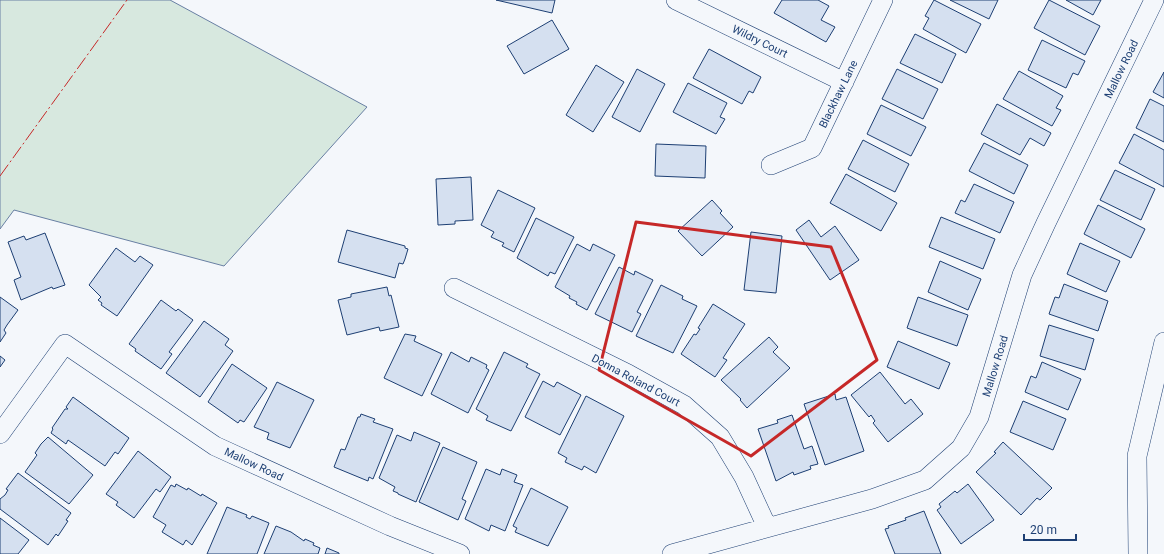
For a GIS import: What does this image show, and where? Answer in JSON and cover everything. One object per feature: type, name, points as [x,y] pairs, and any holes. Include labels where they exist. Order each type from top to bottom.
[{"type":"street","name":"Wildry Court","points":[[676,0],[844,82]]},
{"type":"street","name":"Blackhaw Lane","points":[[771,165],[812,148],[884,0]]},
{"type":"street","name":"Mallow Road","points":[[672,554],[872,499],[925,480],[961,448],[979,417],[1022,275],[1154,0]]},
{"type":"street","name":"Donna Roland Court","points":[[454,288],[628,374],[684,405],[720,437],[744,477],[767,528]]},
{"type":"street","points":[[1138,554],[1137,456],[1164,342]]},
{"type":"street","name":"Mallow Road","points":[[0,434],[65,344],[215,446],[390,526],[460,554]]},
{"type":"highlighted area","points":[[636,222],[831,247],[877,360],[751,456],[599,370]]},
{"type":"shaded area","points":[[0,0],[170,0],[367,107],[224,266],[14,210],[0,229]]},
{"type":"building","points":[[496,0],[555,0],[552,13]]},
{"type":"building","points":[[782,0],[818,0],[829,6],[821,20],[835,27],[826,42],[774,13]]},
{"type":"building","points":[[934,0],[981,24],[966,53],[923,29],[929,18],[925,16]]},
{"type":"building","points":[[950,0],[998,0],[989,19]]},
{"type":"building","points":[[1049,0],[1100,26],[1085,55],[1034,28]]},
{"type":"building","points":[[1066,0],[1101,0],[1093,15]]},
{"type":"building","points":[[552,20],[569,49],[524,74],[507,46]]},
{"type":"building","points":[[915,34],[956,54],[942,83],[900,63]]},
{"type":"building","points":[[1042,40],[1085,61],[1078,75],[1073,73],[1066,88],[1028,70]]},
{"type":"building","points":[[709,49],[761,77],[753,93],[749,91],[742,104],[693,78]]},
{"type":"building","points":[[596,65],[624,82],[593,132],[566,115]]},
{"type":"building","points":[[637,69],[665,84],[640,132],[612,117]]},
{"type":"building","points":[[897,69],[938,89],[923,119],[882,99]]},
{"type":"building","points":[[1019,71],[1063,96],[1056,108],[1061,110],[1052,126],[1003,99]]},
{"type":"building","points":[[1164,72],[1164,98],[1153,92]]},
{"type":"building","points":[[688,83],[727,103],[720,117],[725,119],[716,134],[673,112]]},
{"type":"building","points":[[1150,99],[1164,106],[1164,142],[1136,128]]},
{"type":"building","points":[[997,104],[1051,133],[1044,146],[1030,138],[1020,155],[981,134]]},
{"type":"building","points":[[881,105],[926,127],[911,156],[867,134]]},
{"type":"building","points":[[1134,134],[1164,150],[1164,187],[1119,163]]},
{"type":"building","points":[[863,140],[909,164],[895,192],[848,169]]},
{"type":"building","points":[[984,143],[1028,165],[1014,194],[969,171]]},
{"type":"building","points":[[656,144],[706,146],[705,178],[655,176]]},
{"type":"building","points":[[1115,170],[1155,189],[1141,220],[1100,200]]},
{"type":"building","points":[[846,174],[897,203],[881,231],[830,203]]},
{"type":"building","points":[[471,177],[473,220],[455,221],[455,224],[438,225],[436,179]]},
{"type":"building","points":[[974,184],[1014,202],[1000,233],[955,213],[961,200],[965,202]]},
{"type":"building","points":[[498,190],[535,208],[514,252],[502,246],[504,243],[491,237],[494,232],[481,225]]},
{"type":"building","points":[[712,200],[722,211],[720,213],[733,227],[702,256],[678,231]]},
{"type":"building","points":[[1098,205],[1145,229],[1131,258],[1084,234]]},
{"type":"building","points":[[941,217],[995,239],[983,269],[929,247]]},
{"type":"building","points":[[536,218],[574,237],[555,274],[550,272],[548,276],[517,258]]},
{"type":"building","points":[[809,220],[821,237],[835,226],[859,260],[830,280],[796,230]]},
{"type":"building","points":[[347,230],[405,246],[405,248],[408,249],[403,264],[399,263],[395,278],[338,262]]},
{"type":"building","points":[[751,232],[782,236],[776,293],[744,290]]},
{"type":"building","points":[[45,233],[65,285],[53,289],[52,287],[21,300],[14,280],[21,277],[8,242],[24,236],[26,240]]},
{"type":"building","points":[[1080,243],[1120,261],[1106,292],[1067,274]]},
{"type":"building","points":[[577,244],[590,251],[593,244],[615,255],[587,310],[576,304],[577,302],[569,298],[570,296],[555,287]]},
{"type":"building","points":[[116,248],[135,262],[140,256],[153,265],[117,316],[101,305],[102,303],[98,300],[101,297],[89,285]]},
{"type":"building","points":[[940,261],[981,279],[968,310],[928,292]]},
{"type":"building","points":[[619,267],[634,275],[635,271],[653,280],[637,312],[641,314],[632,332],[595,314]]},
{"type":"building","points":[[1064,284],[1108,301],[1098,331],[1049,314],[1055,297],[1059,298]]},
{"type":"building","points":[[661,285],[683,296],[682,299],[697,306],[673,353],[636,336]]},
{"type":"building","points":[[387,287],[389,296],[391,295],[399,327],[380,331],[379,327],[347,335],[338,300],[351,297],[351,294]]},
{"type":"building","points":[[0,297],[18,310],[4,330],[6,333],[0,342]]},
{"type":"building","points":[[918,297],[968,315],[957,346],[907,328]]},
{"type":"building","points":[[161,300],[176,311],[178,309],[193,320],[169,352],[172,354],[161,369],[135,351],[136,349],[129,344]]},
{"type":"building","points":[[713,304],[745,324],[723,358],[727,360],[715,377],[681,354],[694,334],[696,335],[700,329],[698,328]]},
{"type":"building","points":[[204,321],[229,339],[225,345],[233,351],[200,397],[166,373]]},
{"type":"building","points":[[1049,325],[1094,339],[1085,370],[1040,356]]},
{"type":"building","points":[[405,334],[416,336],[414,341],[442,354],[422,396],[384,378]]},
{"type":"building","points":[[769,337],[778,347],[773,352],[790,368],[747,408],[740,400],[741,399],[721,380]]},
{"type":"building","points":[[898,341],[950,363],[939,389],[887,367]]},
{"type":"building","points":[[451,352],[469,362],[471,357],[487,365],[486,368],[489,370],[468,413],[431,394]]},
{"type":"building","points":[[504,352],[528,364],[526,367],[540,374],[511,431],[486,420],[488,416],[476,409]]},
{"type":"building","points":[[0,356],[5,360],[0,367]]},
{"type":"building","points":[[1042,362],[1081,379],[1068,410],[1025,392],[1031,376],[1036,378]]},
{"type":"building","points":[[232,364],[267,388],[244,422],[240,420],[238,423],[208,402]]},
{"type":"building","points":[[880,372],[905,404],[911,399],[923,414],[888,442],[873,423],[875,421],[871,415],[869,417],[851,395]]},
{"type":"building","points":[[543,381],[554,387],[557,382],[581,395],[560,435],[525,417]]},
{"type":"building","points":[[277,382],[314,400],[290,448],[267,439],[269,433],[254,427]]},
{"type":"building","points":[[835,394],[836,400],[846,397],[864,451],[825,465],[804,404]]},
{"type":"building","points":[[586,396],[624,416],[596,473],[584,466],[582,470],[565,462],[567,458],[558,453]]},
{"type":"building","points":[[73,397],[129,438],[118,454],[115,452],[105,466],[68,440],[66,444],[51,433],[52,428],[65,409],[68,409],[66,407]]},
{"type":"building","points":[[1023,401],[1066,419],[1053,450],[1010,432]]},
{"type":"building","points":[[361,414],[375,419],[373,422],[393,429],[373,479],[369,477],[368,481],[334,467],[341,449],[345,450],[358,417],[360,417]]},
{"type":"building","points":[[792,415],[804,449],[812,446],[818,464],[810,466],[811,469],[794,475],[793,472],[776,481],[758,429],[778,423],[777,420]]},
{"type":"building","points":[[414,432],[440,443],[416,502],[393,491],[395,487],[379,478],[397,435],[411,441]]},
{"type":"building","points":[[48,437],[93,475],[69,504],[25,472],[37,455],[35,453]]},
{"type":"building","points":[[1003,442],[1052,488],[1040,500],[1037,498],[1021,515],[976,472],[996,453],[994,452]]},
{"type":"building","points":[[443,447],[477,462],[462,499],[466,501],[458,520],[419,502]]},
{"type":"building","points":[[138,451],[171,477],[160,492],[156,489],[134,518],[116,505],[118,502],[106,494]]},
{"type":"building","points":[[486,469],[500,475],[502,469],[517,475],[514,482],[523,485],[505,531],[491,525],[489,531],[465,519]]},
{"type":"building","points":[[18,473],[71,513],[66,520],[68,521],[58,536],[56,534],[48,545],[0,509],[0,499],[5,495],[8,490],[6,489]]},
{"type":"building","points":[[176,484],[187,490],[188,488],[201,496],[202,494],[217,503],[192,545],[186,540],[183,545],[162,532],[166,525],[153,517],[171,485],[175,487]]},
{"type":"building","points":[[968,484],[994,520],[961,544],[937,510],[941,507],[939,504],[955,491],[957,493]]},
{"type":"building","points":[[531,488],[568,507],[548,546],[515,532],[517,528],[513,526]]},
{"type":"building","points":[[227,507],[247,515],[246,517],[250,519],[252,516],[269,523],[257,554],[207,554]]},
{"type":"building","points":[[924,511],[941,554],[895,554],[885,529],[889,528],[888,526],[906,520],[905,518]]},
{"type":"building","points":[[0,518],[29,540],[18,554],[0,554]]},
{"type":"building","points":[[276,526],[291,532],[304,541],[305,539],[314,543],[313,545],[320,548],[318,554],[264,554]]},
{"type":"building","points":[[327,548],[339,553],[339,554],[325,554]]},
{"type":"power","points":[[0,176],[127,0]]}]
